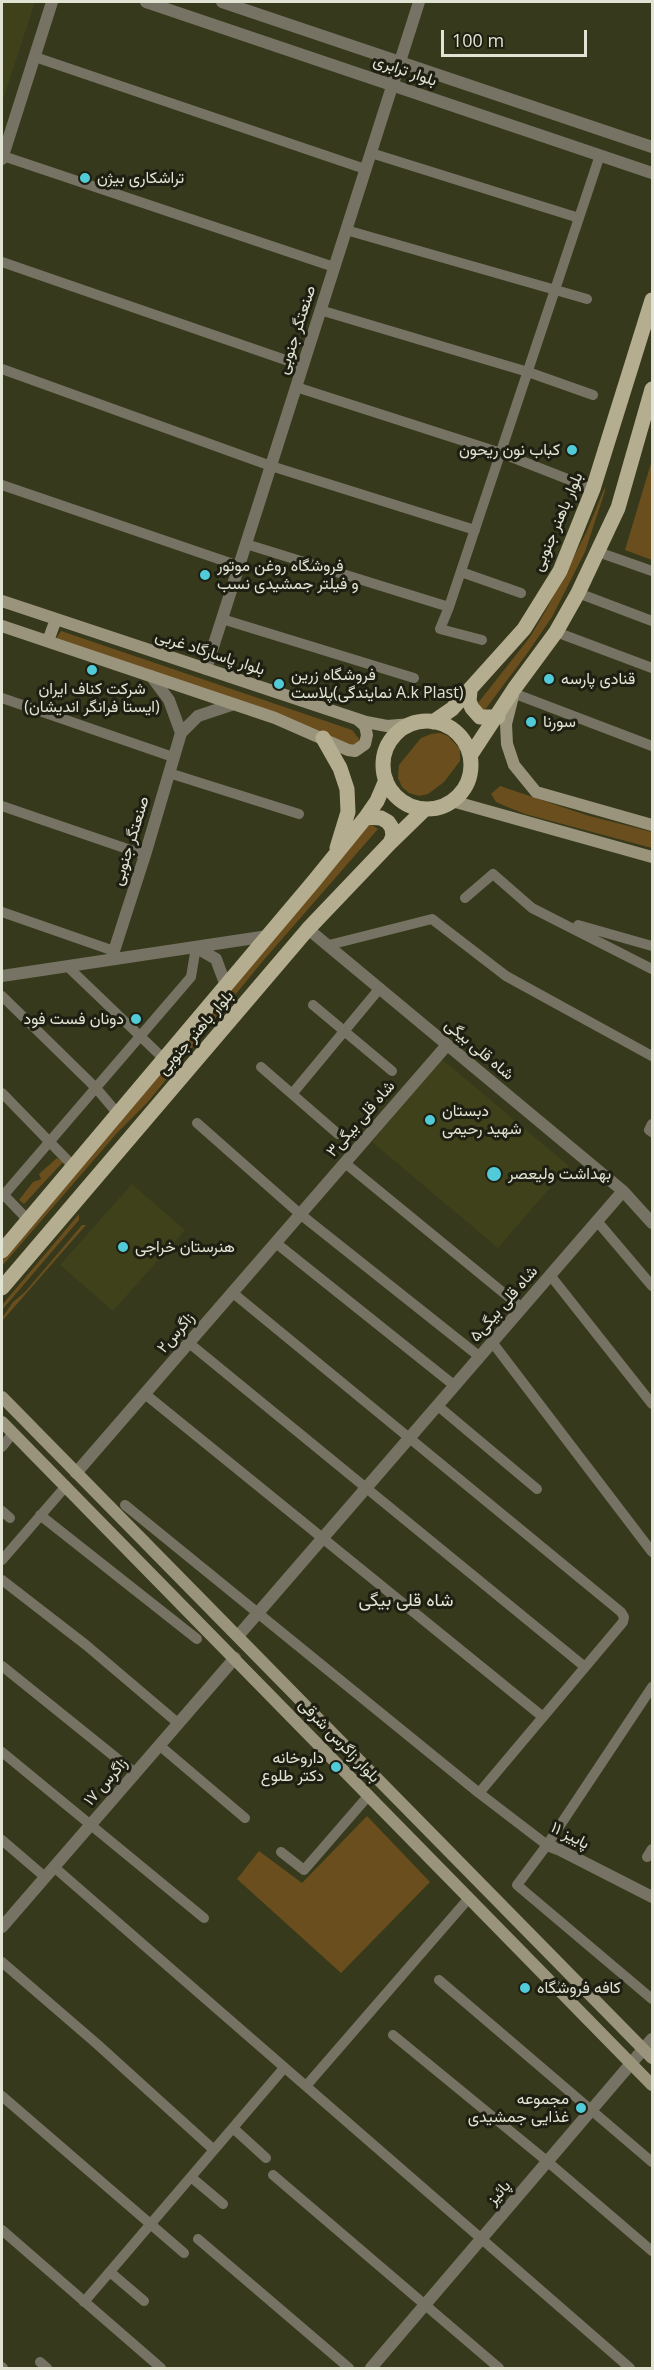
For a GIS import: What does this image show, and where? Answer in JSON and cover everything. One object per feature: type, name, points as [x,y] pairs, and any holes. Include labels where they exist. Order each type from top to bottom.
[{"type":"main road","name":"بلوار باهنر جنوبی","points":[[433,722],[452,709],[524,628],[560,571],[593,489],[652,300]]},
{"type":"main road","points":[[470,756],[556,632],[578,593],[627,482],[652,389]]},
{"type":"main road","name":"بلوار پاسارگاد غربی","points":[[2,601],[358,720],[387,726],[411,724]]},
{"type":"main road","points":[[48,642],[56,619]]},
{"type":"main road","points":[[2,626],[234,704],[324,738],[348,750],[356,751],[365,744],[368,735],[365,726],[358,720]]},
{"type":"main road","points":[[470,690],[469,700],[472,708],[480,717],[498,717]]},
{"type":"main road","points":[[514,691],[506,723],[507,744],[514,765],[536,792],[652,825]]},
{"type":"main road","points":[[433,722],[453,729],[467,746],[471,769],[462,793],[440,807],[425,809],[402,801],[395,795],[386,780],[383,762],[386,750],[400,730],[411,724],[433,722]]},
{"type":"main road","points":[[324,738],[340,768],[347,789],[348,812],[334,856]]},
{"type":"main road","name":"بلوار باهنر جنوبی","points":[[2,1251],[366,817],[377,801],[386,780]]},
{"type":"main road","points":[[452,801],[652,857]]},
{"type":"main road","name":"بلوار باهنر جنوبی","points":[[2,1288],[308,929],[425,809]]},
{"type":"main road","points":[[366,817],[381,818],[388,822],[393,828],[390,843]]},
{"type":"main road","name":"بلوار زاگرس شرقی","points":[[2,1397],[591,1996],[650,2049]]},
{"type":"main road","name":"بلوار زاگرس شرقی","points":[[2,1422],[652,2085]]},
{"type":"main road","points":[[147,1569],[160,1557]]},
{"type":"main road","points":[[326,1750],[338,1738]]},
{"type":"main road","points":[[576,2009],[591,1996]]},
{"type":"street","points":[[52,2],[2,157],[334,267]]},
{"type":"street","name":"بلوار ترابری","points":[[146,2],[652,173]]},
{"type":"street","name":"بلوار ترابری","points":[[222,2],[652,147]]},
{"type":"street","name":"صنعتگر جنوبی","points":[[206,669],[419,2]]},
{"type":"street","points":[[34,57],[366,169]]},
{"type":"street","points":[[370,153],[579,218]]},
{"type":"street","points":[[482,640],[440,629],[600,155]]},
{"type":"street","points":[[346,230],[587,299]]},
{"type":"street","points":[[2,262],[303,366]]},
{"type":"street","points":[[320,310],[528,372],[593,395]]},
{"type":"street","points":[[2,369],[271,466],[475,530]]},
{"type":"street","points":[[296,387],[501,453],[593,489]]},
{"type":"street","points":[[2,485],[239,566]]},
{"type":"street","points":[[246,544],[449,607]]},
{"type":"street","points":[[598,552],[652,571]]},
{"type":"street","points":[[461,572],[521,593]]},
{"type":"street","points":[[578,593],[652,621]]},
{"type":"street","points":[[222,619],[414,678]]},
{"type":"street","points":[[556,632],[652,668]]},
{"type":"street","points":[[151,676],[169,700],[181,733],[198,716],[234,704]]},
{"type":"street","points":[[514,691],[652,746]]},
{"type":"street","points":[[2,698],[173,758]]},
{"type":"street","name":"صنعتگر جنوبی","points":[[114,955],[181,733]]},
{"type":"street","points":[[169,773],[299,814]]},
{"type":"street","points":[[2,806],[146,855]]},
{"type":"street","points":[[465,898],[493,874],[532,908],[652,969]]},
{"type":"street","points":[[2,912],[114,955]]},
{"type":"street","points":[[329,945],[432,919],[506,976],[652,1056]]},
{"type":"street","points":[[556,919],[652,946]]},
{"type":"street","name":"شاه قلی بیگی","points":[[308,929],[623,1191],[652,1221]]},
{"type":"street","points":[[2,976],[67,966],[114,955],[196,947],[268,936]]},
{"type":"street","points":[[196,947],[216,959],[226,986]]},
{"type":"street","points":[[28,1220],[2,1195],[191,977],[196,947]]},
{"type":"street","points":[[67,966],[164,1059]]},
{"type":"street","points":[[292,1094],[380,988]]},
{"type":"street","points":[[2,996],[96,1088],[118,1114]]},
{"type":"street","points":[[313,1005],[392,1071]]},
{"type":"street","name":"شاه قلی بیگی۳","points":[[300,1214],[447,1045]]},
{"type":"street","points":[[261,1067],[338,1134]]},
{"type":"street","points":[[2,1093],[74,1167]]},
{"type":"street","points":[[197,1123],[300,1214],[480,1357]]},
{"type":"street","points":[[345,1163],[522,1308]]},
{"type":"street","name":"شاه قلی بیگی۵","points":[[238,1636],[623,1191]]},
{"type":"street","name":"زاگرس۲","points":[[76,1473],[300,1214]]},
{"type":"street","points":[[597,1221],[652,1286]]},
{"type":"street","points":[[276,1243],[455,1386]]},
{"type":"street","points":[[550,1275],[652,1404]]},
{"type":"street","points":[[233,1293],[621,1612],[624,1617],[623,1622],[479,1793]]},
{"type":"street","points":[[492,1342],[652,1552]]},
{"type":"street","points":[[189,1343],[585,1667]]},
{"type":"street","points":[[145,1394],[543,1717]]},
{"type":"street","points":[[438,1406],[537,1489]]},
{"type":"street","points":[[2,1447],[13,1433]]},
{"type":"street","points":[[2,1560],[66,1486]]},
{"type":"street","name":"پاییز ۱۱","points":[[125,1505],[479,1793],[547,1845],[652,1897]]},
{"type":"street","points":[[40,1515],[196,1639]]},
{"type":"street","points":[[2,1580],[86,1645],[178,1724]]},
{"type":"street","name":"زاگرس ۱۷","points":[[2,1927],[235,1658]]},
{"type":"street","points":[[2,1666],[135,1773]]},
{"type":"street","points":[[652,1687],[547,1845],[517,1885],[652,2000]]},
{"type":"street","points":[[159,1745],[245,1818]]},
{"type":"street","points":[[2,1752],[204,1918]]},
{"type":"street","points":[[281,1852],[304,1870],[369,1795]]},
{"type":"street","points":[[2,1840],[50,1872],[306,2086],[630,2368]]},
{"type":"street","points":[[306,2086],[469,1898]]},
{"type":"street","points":[[2,1962],[214,2150]]},
{"type":"street","points":[[439,1980],[652,2162]]},
{"type":"street","points":[[393,2035],[652,2251]]},
{"type":"street","name":"پائیز","points":[[370,2368],[632,2064],[650,2049]]},
{"type":"street","points":[[84,2302],[284,2068]]},
{"type":"street","points":[[2,2096],[183,2253]]},
{"type":"street","points":[[233,2128],[266,2158]]},
{"type":"street","points":[[273,2175],[499,2368]]},
{"type":"street","points":[[191,2177],[223,2204]]},
{"type":"street","points":[[2,2230],[161,2368]]},
{"type":"street","points":[[198,2239],[349,2368]]},
{"type":"street","points":[[110,2272],[144,2301]]},
{"type":"shaded area","points":[[2,2],[35,2],[2,103]]},
{"type":"shaded area","points":[[652,460],[652,560],[625,550]]},
{"type":"shaded area","points":[[605,487],[585,552],[552,617],[484,711],[479,710],[478,703],[530,637],[546,610],[586,533]]},
{"type":"shaded area","points":[[61,631],[352,730],[360,740],[356,746],[347,746],[55,640]]},
{"type":"shaded area","points":[[440,733],[448,736],[460,749],[460,761],[444,782],[428,794],[419,796],[409,793],[402,787],[398,778],[399,765],[421,738]]},
{"type":"shaded area","points":[[500,786],[586,815],[652,832],[652,848],[525,814],[505,806],[496,802],[491,794]]},
{"type":"shaded area","points":[[369,823],[378,829],[262,962],[147,1103],[118,1132],[2,1266],[2,1255]]},
{"type":"shaded area","name":"بهداشت ولیعصر","points":[[442,1059],[569,1166],[498,1248],[372,1142]]},
{"type":"shaded area","points":[[57,1158],[63,1162],[24,1204],[19,1200],[33,1182],[41,1179],[39,1174]]},
{"type":"shaded area","name":"هنرستان خراجی","points":[[132,1184],[185,1230],[113,1311],[60,1265]]},
{"type":"shaded area","points":[[79,1214],[79,1220],[2,1310],[2,1305]]},
{"type":"shaded area","points":[[82,1225],[86,1225],[2,1321],[13,1302],[25,1292]]},
{"type":"shaded area","points":[[367,1816],[430,1882],[341,1973],[237,1879],[259,1851],[302,1883]]},
{"type":"place","name":"تراشکاری بیژن","points":[[85,178]]},
{"type":"place","name":"کباب نون ریحون","points":[[572,450]]},
{"type":"place","name":"فروشگاه روغن موتور و فیلتر جمشیدی نسب","points":[[205,575]]},
{"type":"place","name":"شرکت کناف ایران (ایستا فرانگر اندیشان)","points":[[92,670]]},
{"type":"place","name":"قنادی پارسه","points":[[549,679]]},
{"type":"place","name":"فروشگاه زرین پلاست(نمایندگی A.k Plast)","points":[[279,684]]},
{"type":"place","name":"سورنا","points":[[531,722]]},
{"type":"place","name":"دونان فست فود","points":[[136,1019]]},
{"type":"place","name":"دبستان شهید رحیمی","points":[[430,1120]]},
{"type":"place","name":"بهداشت ولیعصر","points":[[494,1174]]},
{"type":"place","name":"هنرستان خراجی","points":[[123,1247]]},
{"type":"place","name":"داروخانه دکتر طلوع","points":[[336,1767]]},
{"type":"place","name":"کافه فروشگاه","points":[[525,1988]]},
{"type":"place","name":"مجموعه غذایی جمشیدی","points":[[581,2108]]},
{"type":"district","name":"شاه قلی بیگی","points":[[406,1601]]}]
